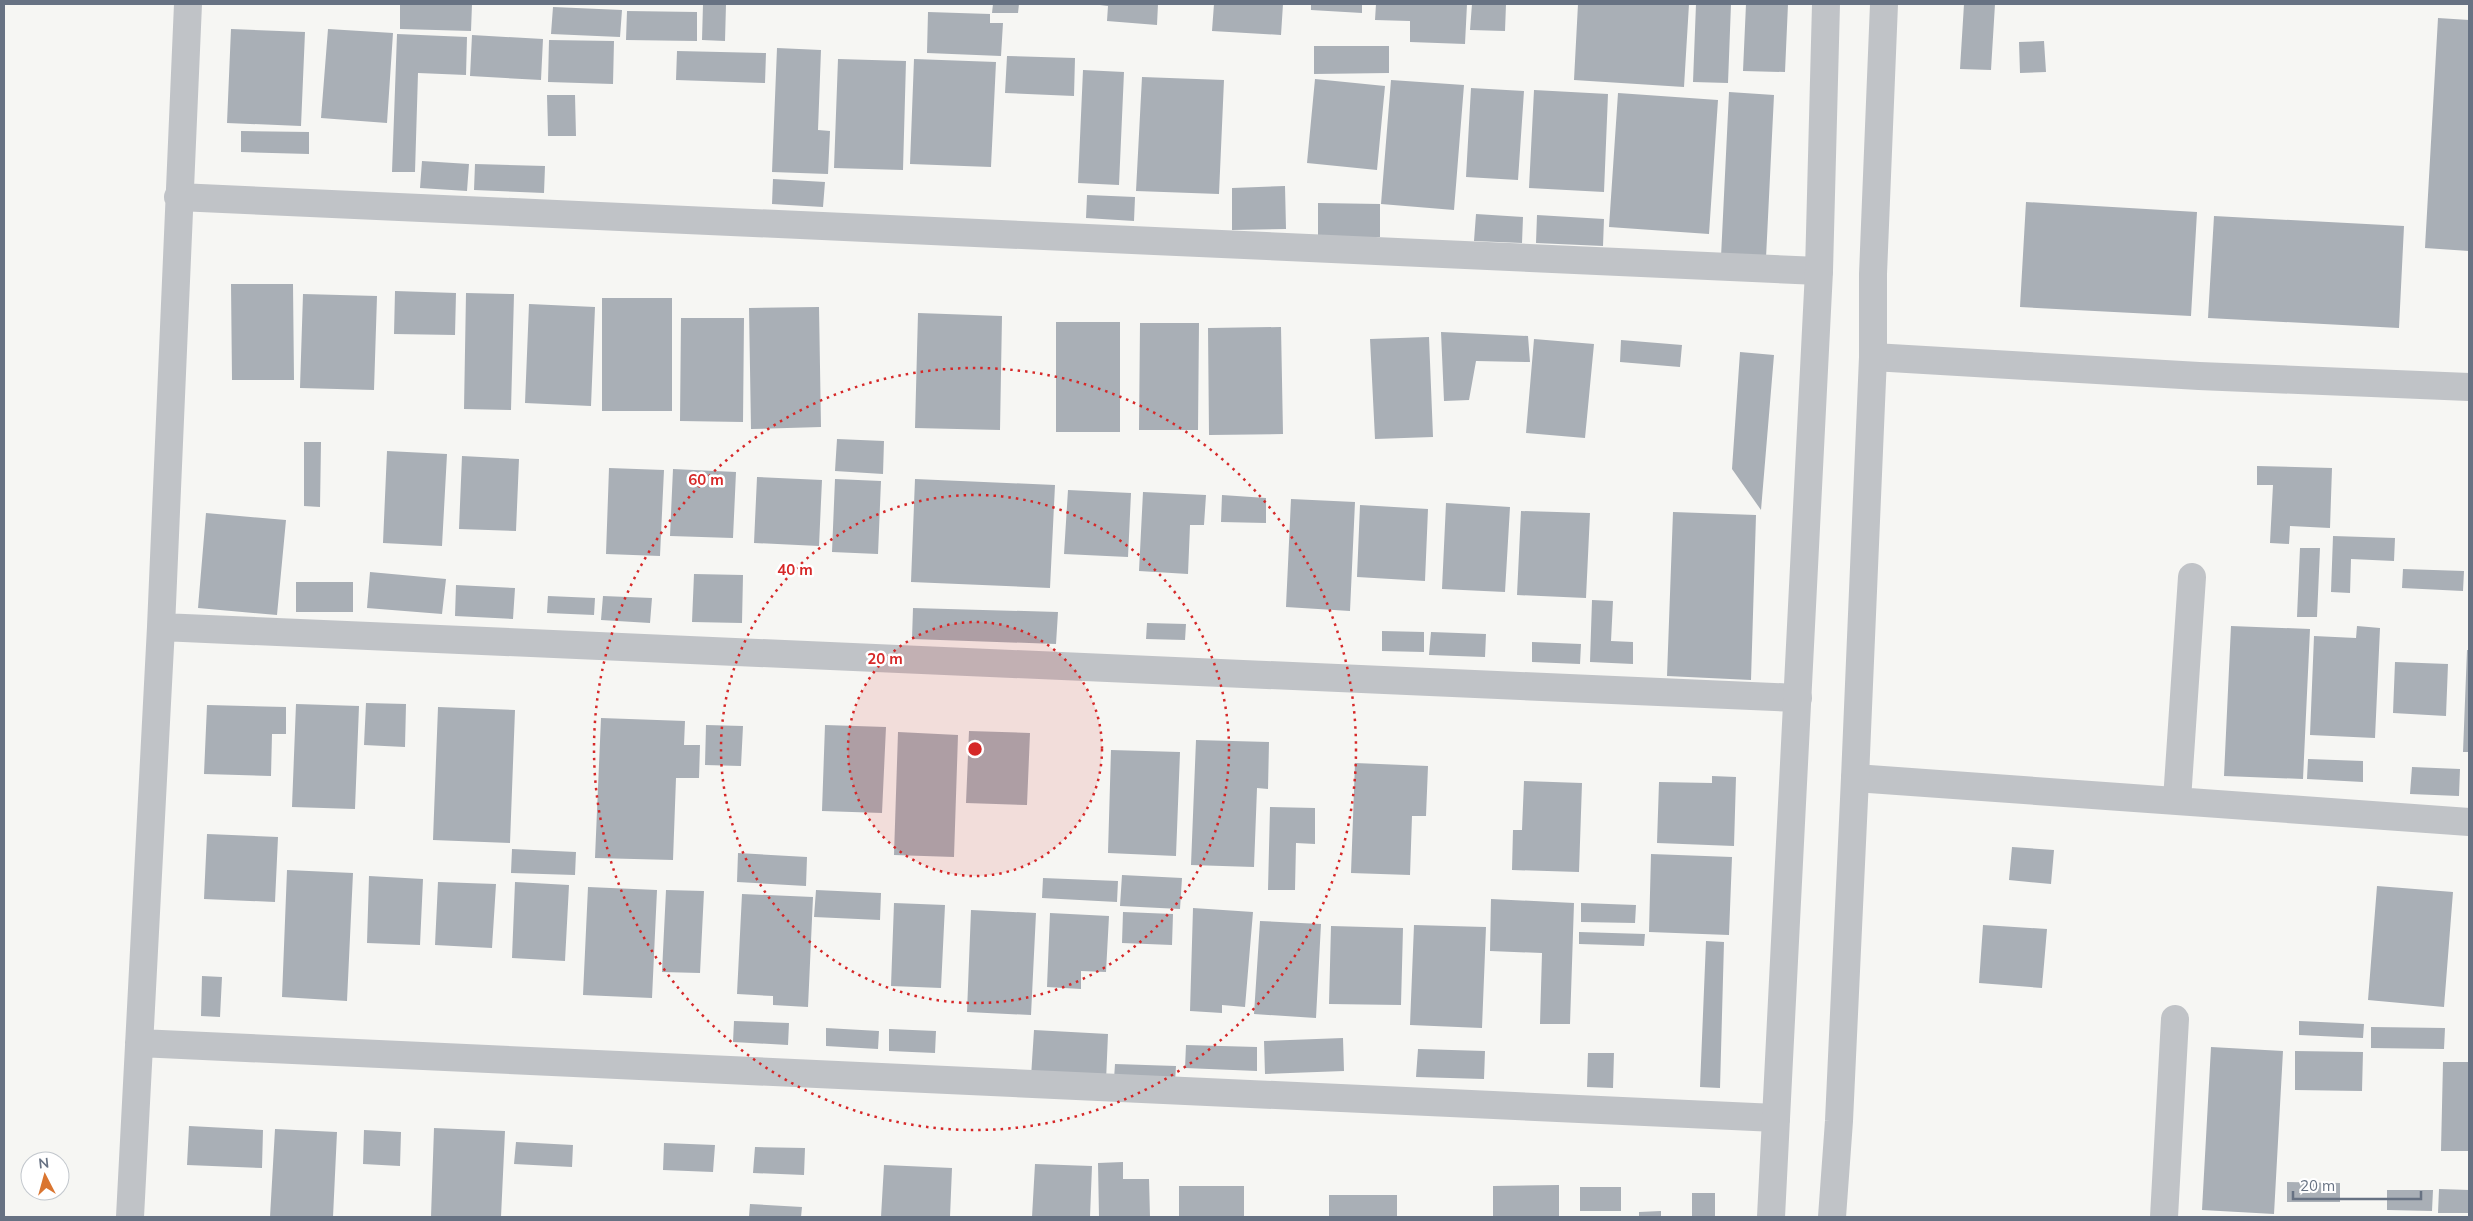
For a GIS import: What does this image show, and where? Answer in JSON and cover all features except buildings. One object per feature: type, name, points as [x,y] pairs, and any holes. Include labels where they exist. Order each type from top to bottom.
[{"type":"street","points":[[130,1217],[161,627],[178,197],[188,4]]},
{"type":"street","points":[[1771,1217],[1819,271],[1826,4]]},
{"type":"street","points":[[1832,1217],[1839,1121],[1855,778],[1873,357],[1873,274],[1884,4]]},
{"type":"street","points":[[178,197],[1819,271]]},
{"type":"street","points":[[1873,357],[2199,376],[2469,387]]},
{"type":"street","points":[[2177,800],[2192,576]]},
{"type":"street","points":[[161,627],[1798,698]]},
{"type":"street","points":[[1855,778],[2469,822]]},
{"type":"street","points":[[2164,1217],[2175,1019]]},
{"type":"street","points":[[139,1043],[1776,1118]]}]
